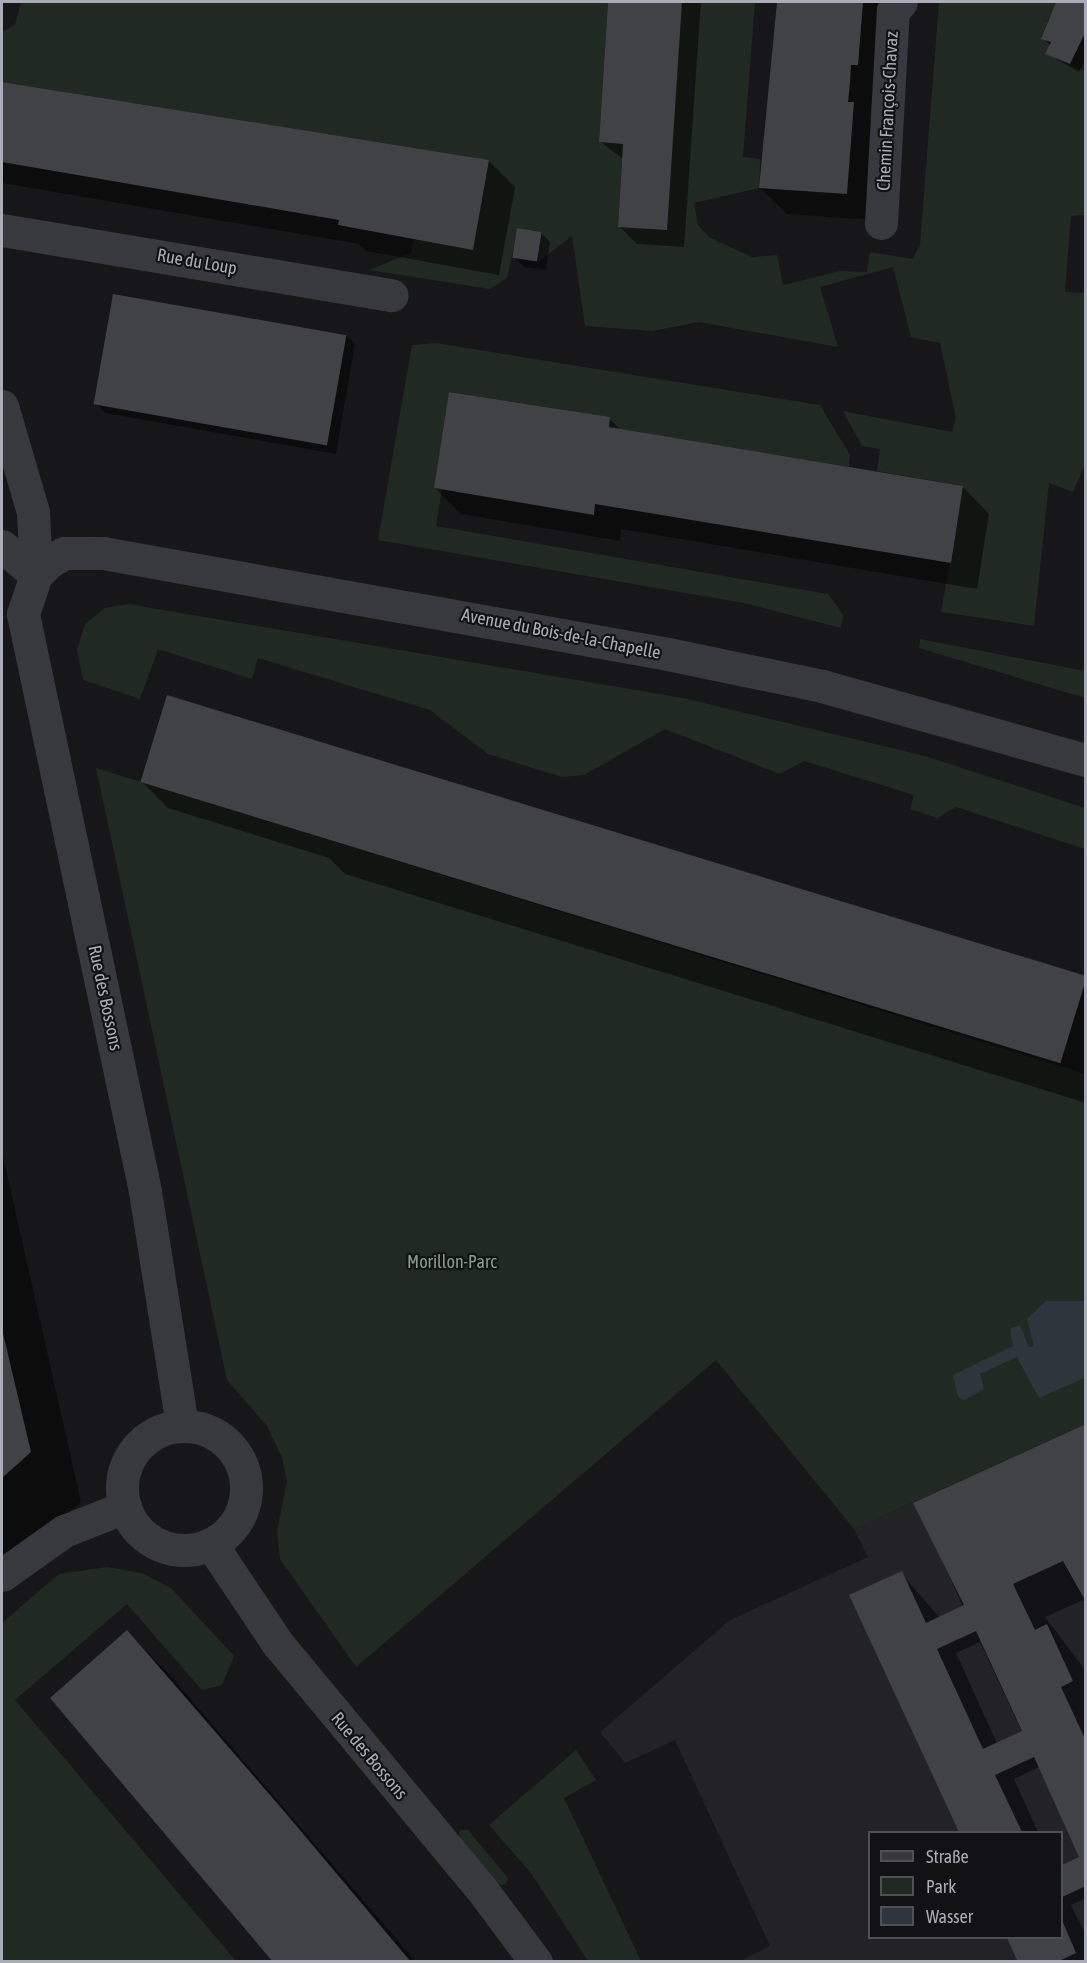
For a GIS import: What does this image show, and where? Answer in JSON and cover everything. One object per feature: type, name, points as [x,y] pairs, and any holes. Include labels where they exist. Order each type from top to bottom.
[{"type":"street","name":"Chemin François-Chavaz","points":[[881,224],[893,10],[901,2]]},
{"type":"street","name":"Rue du Loup","points":[[2,230],[392,295]]},
{"type":"street","name":"Rue des Bossons","points":[[2,406],[33,512],[36,575],[23,614],[28,648],[145,1191],[182,1425]]},
{"type":"street","points":[[2,546],[36,575]]},
{"type":"street","name":"Avenue du Bois-de-la-Chapelle","points":[[36,575],[64,553],[83,551],[342,594],[822,686],[1086,760]]},
{"type":"street","points":[[182,1425],[224,1439],[239,1456],[247,1483],[237,1521],[211,1544],[175,1550],[153,1542],[125,1507],[122,1487],[134,1450],[154,1433],[182,1425]]},
{"type":"street","points":[[2,1575],[64,1531],[125,1507]]},
{"type":"street","name":"Rue des Bossons","points":[[211,1544],[278,1644],[480,1887],[536,1962]]},
{"type":"shaded area","points":[[1085,1424],[1085,1961],[740,1961],[770,1946],[675,1740],[625,1763],[600,1732],[730,1620],[868,1557],[854,1529]]},
{"type":"green space","points":[[21,2],[608,2],[599,142],[623,144],[618,227],[672,147],[682,2],[755,2],[743,157],[760,159],[759,188],[694,203],[698,225],[709,237],[752,257],[777,255],[783,285],[840,271],[867,272],[870,252],[913,259],[920,244],[939,2],[1056,2],[1041,38],[1051,42],[1046,54],[1085,71],[1085,215],[1071,216],[1065,292],[1085,293],[1086,462],[1073,492],[1049,483],[1034,626],[941,612],[963,486],[877,471],[880,449],[862,446],[843,411],[952,432],[956,418],[940,343],[911,337],[893,267],[820,287],[838,347],[699,322],[652,331],[585,326],[572,236],[538,262],[542,232],[518,228],[507,278],[490,289],[369,270],[411,253],[414,239],[473,250],[489,160],[2,82],[2,32],[15,25]]},
{"type":"green space","points":[[436,343],[820,405],[850,455],[849,467],[609,427],[609,417],[450,392],[434,488],[442,490],[436,526],[828,594],[843,615],[841,628],[744,603],[378,540],[412,345]]},
{"type":"green space","points":[[128,604],[683,698],[925,756],[1085,808],[1085,849],[956,807],[937,818],[910,809],[914,795],[804,761],[780,774],[665,729],[584,775],[562,777],[488,754],[430,710],[258,658],[252,679],[158,649],[140,699],[83,680],[77,650],[85,624],[105,608]]},
{"type":"green space","points":[[920,639],[1085,671],[1085,698],[919,648]]},
{"type":"green space","name":"Morillon-Parc","points":[[96,768],[1085,1074],[1085,1424],[854,1529],[716,1360],[356,1667],[280,1559],[277,1531],[287,1481],[282,1458],[267,1426],[227,1380]]},
{"type":"green space","points":[[107,1567],[142,1573],[171,1588],[234,1656],[222,1685],[202,1690],[127,1604],[15,1700],[236,1961],[2,1961],[2,1623],[59,1574]]},
{"type":"green space","points":[[576,1750],[596,1780],[564,1798],[641,1961],[588,1961],[531,1873],[489,1825]]},
{"type":"green space","points":[[460,1830],[468,1830],[508,1878],[506,1884],[499,1885],[459,1838]]},
{"type":"water","points":[[1046,1301],[1085,1301],[1084,1378],[1039,1398],[1017,1357],[980,1374],[984,1389],[964,1400],[958,1397],[953,1375],[1013,1346],[1010,1329],[1020,1325],[1029,1347],[1034,1346],[1027,1319]]},
{"type":"building","points":[[608,2],[682,2],[667,230],[618,227],[623,144],[599,142]]},
{"type":"building","points":[[777,2],[863,2],[858,65],[851,65],[848,102],[854,102],[847,194],[759,188]]},
{"type":"building","points":[[1056,2],[1086,2],[1086,31],[1070,64],[1045,54],[1051,42],[1041,39]]},
{"type":"building","points":[[2,82],[489,160],[473,250],[338,225],[339,220],[2,162]]},
{"type":"building","points":[[517,228],[542,232],[537,262],[512,258]]},
{"type":"building","points":[[113,294],[346,335],[327,445],[94,404]]},
{"type":"building","points":[[449,392],[610,417],[609,427],[963,486],[951,563],[595,504],[594,515],[434,488]]},
{"type":"building","points":[[167,695],[1086,976],[1060,1063],[140,782]]},
{"type":"building","points":[[2,1329],[31,1452],[2,1478]]},
{"type":"building","points":[[1086,1424],[1086,1602],[1063,1561],[1013,1584],[1035,1630],[1047,1624],[1073,1681],[1061,1687],[1086,1741],[1086,1886],[1063,1897],[1063,1865],[1079,1857],[1034,1757],[995,1775],[1022,1831],[959,1831],[849,1595],[902,1571],[926,1623],[964,1605],[913,1503]],"holes":[[[976,1631],[1022,1731],[983,1749],[937,1649]]]},
{"type":"building","points":[[127,1630],[411,1962],[273,1962],[50,1698]]},
{"type":"building","points":[[1063,1922],[1076,1953],[1057,1962],[1018,1962],[1007,1939],[1063,1939]]}]
